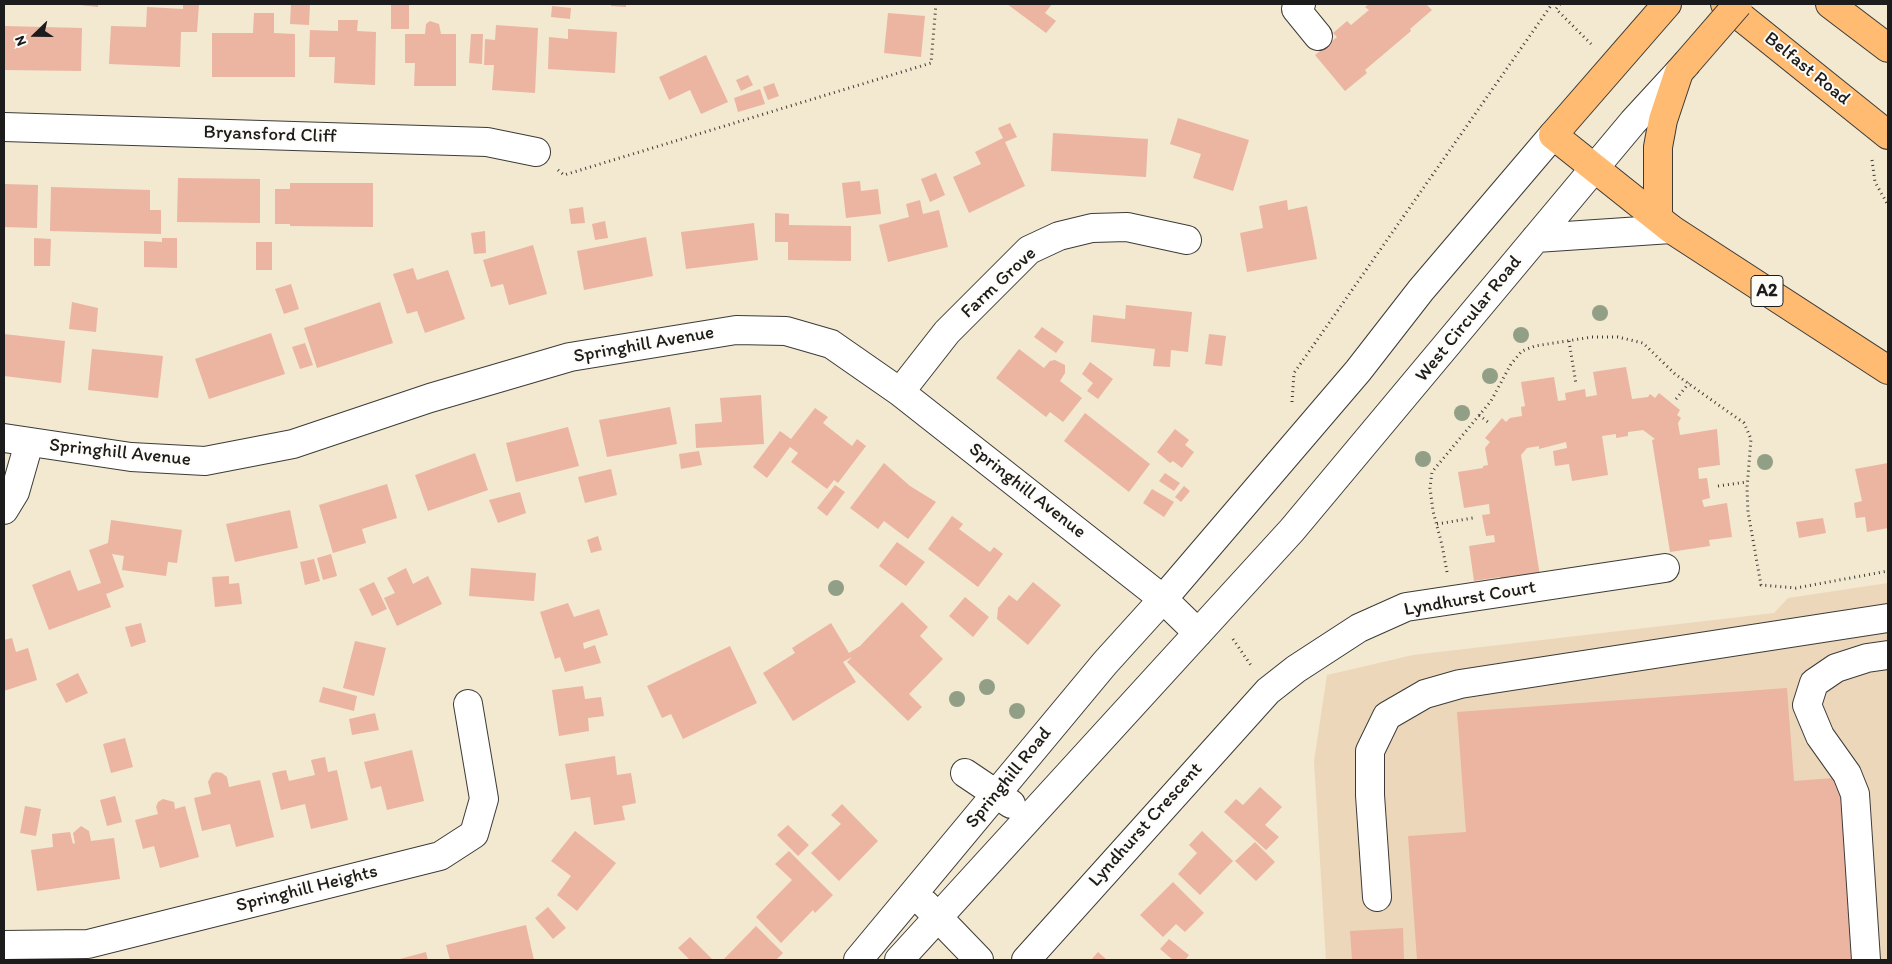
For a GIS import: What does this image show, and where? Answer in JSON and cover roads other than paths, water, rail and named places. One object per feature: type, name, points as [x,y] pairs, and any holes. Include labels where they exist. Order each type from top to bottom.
[{"type":"main road","points":[[1553,135],[1606,71],[1667,4]]},
{"type":"main road","name":"Belfast Road","points":[[1725,4],[1888,135]]},
{"type":"main road","name":"West Circular Road","points":[[1682,68],[1738,4]]},
{"type":"main road","points":[[1830,4],[1888,48]]},
{"type":"main road","points":[[1665,223],[1658,147],[1663,120],[1682,68]]},
{"type":"main road","name":"A2","points":[[1553,135],[1665,223],[1888,370]]},
{"type":"main road","name":"A2","points":[[1862,354],[1888,360]]},
{"type":"street","points":[[1302,4],[1296,9],[1318,36]]},
{"type":"street","name":"West Circular Road","points":[[1198,633],[1292,530],[1392,413],[1633,122],[1682,68]]},
{"type":"street","name":"Bryansford Cliff","points":[[4,127],[487,142],[536,152]]},
{"type":"street","points":[[1163,599],[1358,371],[1422,290],[1553,135]]},
{"type":"street","points":[[1536,238],[1665,223]]},
{"type":"street","name":"Farm Grove","points":[[900,392],[947,332],[1029,250],[1059,236],[1092,228],[1127,227],[1187,240]]},
{"type":"street","name":"Springhill Avenue","points":[[16,441],[131,457],[205,461],[293,444],[430,398],[570,356],[736,330],[786,331],[831,344],[900,392],[1163,599],[1198,633]]},
{"type":"street","points":[[4,510],[15,492],[16,441]]},
{"type":"street","name":"Lyndhurst Court","points":[[1268,691],[1296,669],[1359,628],[1406,607],[1665,568]]},
{"type":"street","name":"Springhill Road","points":[[858,960],[915,894],[1105,663],[1163,599]]},
{"type":"street","points":[[1376,897],[1370,795],[1370,751],[1387,716],[1424,694],[1460,684],[1888,618]]},
{"type":"street","name":"Springhill Road","points":[[899,960],[1198,633]]},
{"type":"street","points":[[1866,960],[1854,794],[1847,774],[1820,736],[1807,706],[1814,683],[1836,668],[1867,658],[1888,655]]},
{"type":"street","name":"Lyndhurst Crescent","points":[[1026,960],[1268,691]]},
{"type":"street","name":"Springhill Heights","points":[[4,945],[88,944],[440,856],[474,834],[484,798],[468,704]]},
{"type":"street","points":[[964,772],[1029,818]]},
{"type":"street","points":[[915,894],[979,960]]}]
